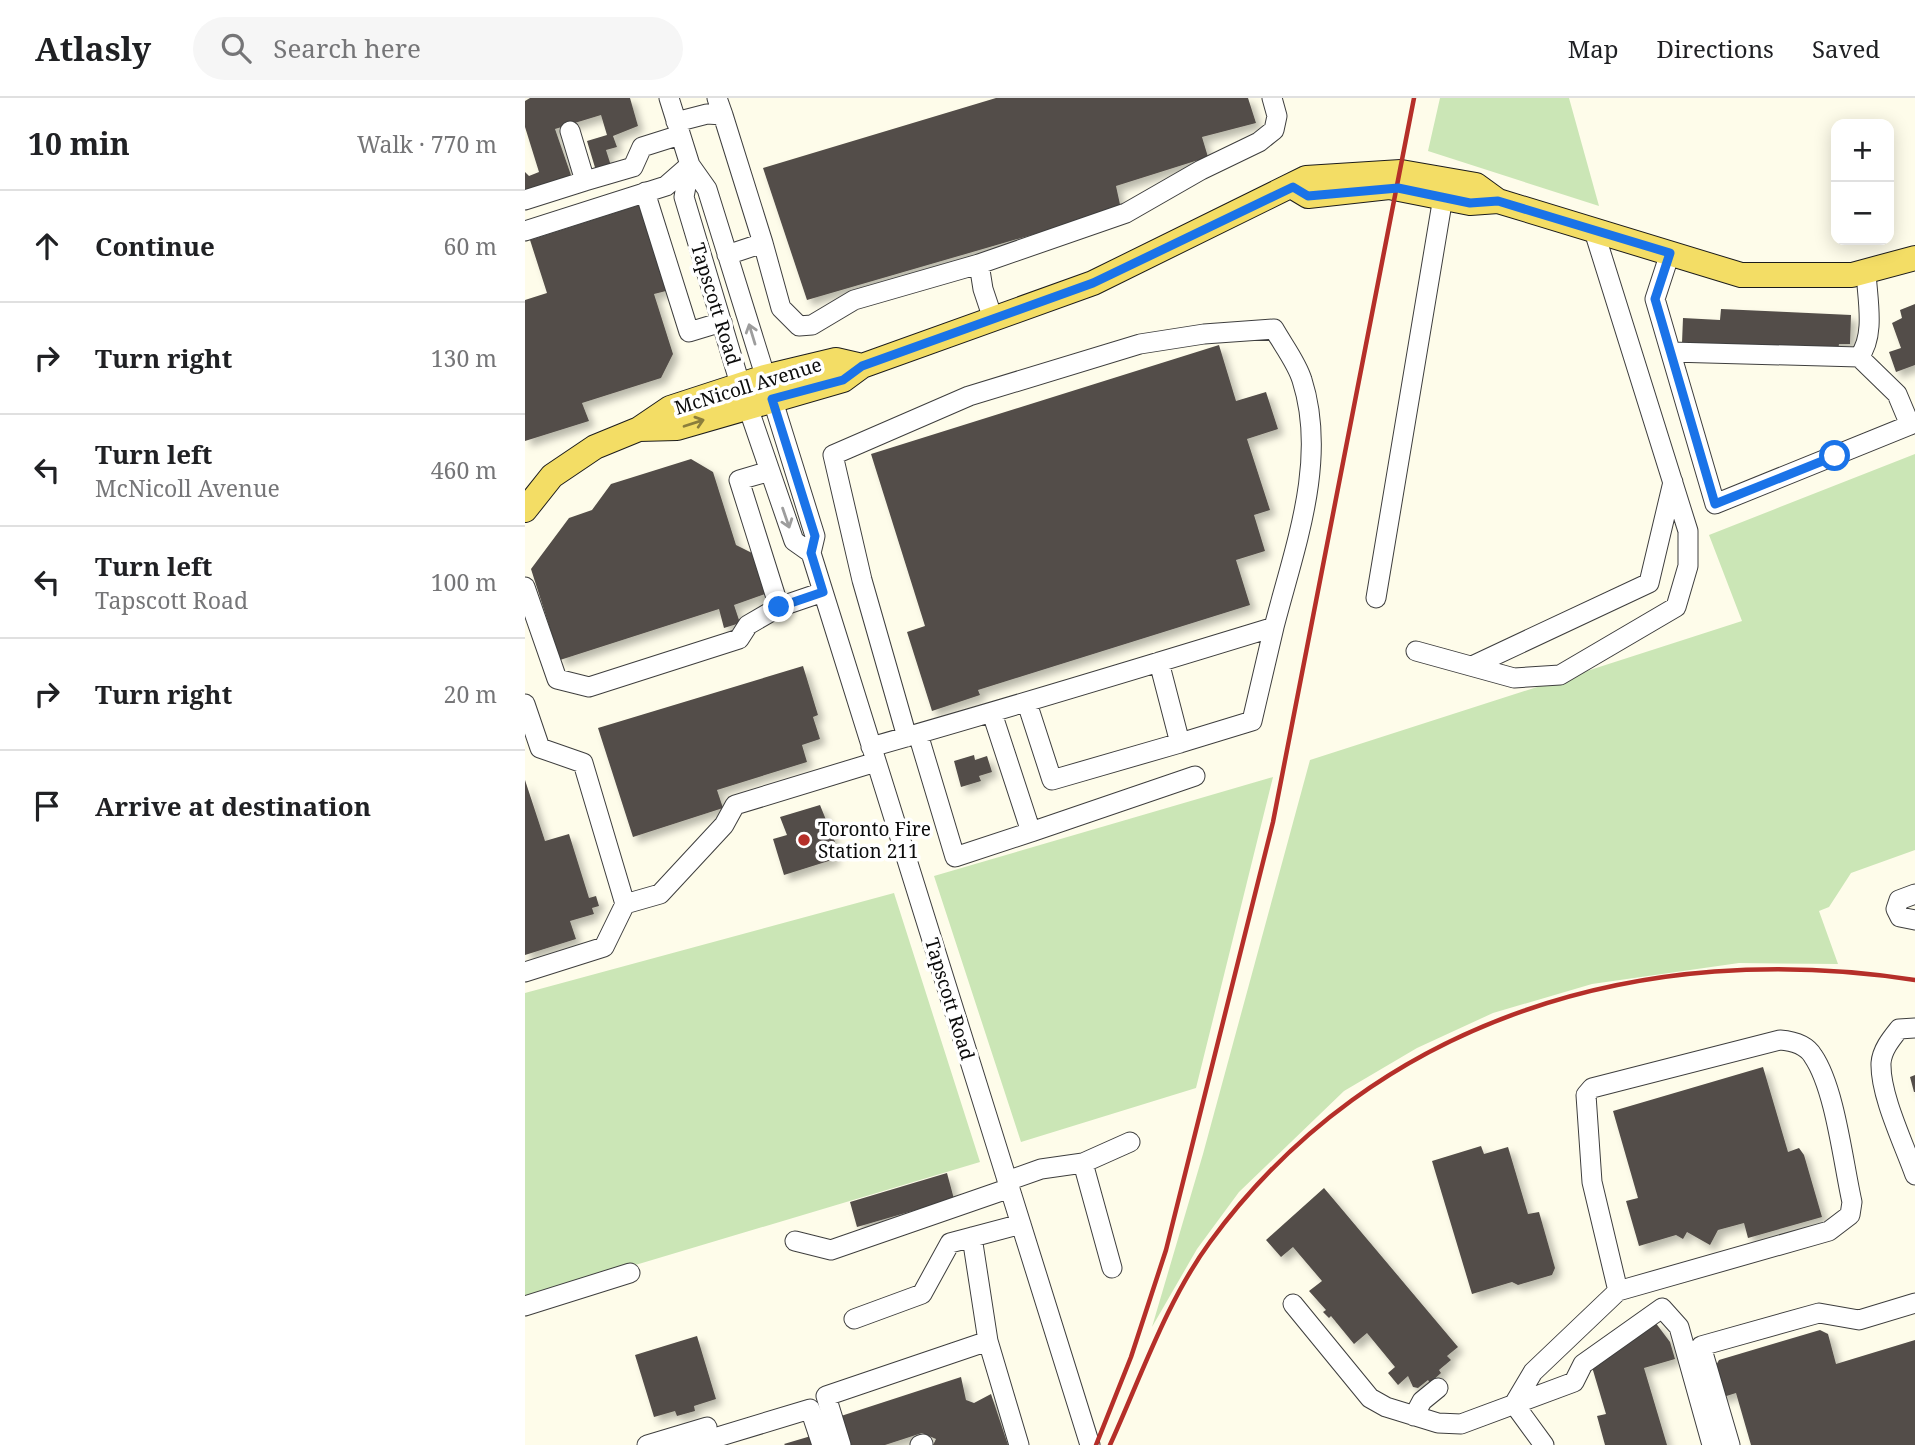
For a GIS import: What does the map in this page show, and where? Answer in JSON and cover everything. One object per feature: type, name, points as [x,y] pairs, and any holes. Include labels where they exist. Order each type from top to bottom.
[{"type":"main road","name":"McNicoll Avenue","points":[[528,499],[552,476],[595,447],[639,429],[677,428],[744,395],[769,388],[843,380],[862,366],[1093,283],[1293,187],[1306,178],[1401,172],[1476,185],[1498,201],[1741,275],[1852,275],[1915,258]]},
{"type":"main road","name":"McNicoll Avenue","points":[[1293,187],[1308,196],[1389,187],[1470,203],[1498,201]]},
{"type":"street","name":"Tapscott Road","points":[[669,98],[690,165],[707,189],[815,536],[811,553],[1090,1445]]},
{"type":"street","points":[[525,200],[633,167],[642,148],[720,107],[781,309],[799,326],[812,325],[854,300],[979,264],[1126,213],[1201,170],[1259,142],[1274,130],[1277,117],[1272,98]]},
{"type":"street","points":[[570,131],[585,181]]},
{"type":"street","name":"Tapscott Road","points":[[690,165],[684,197],[744,395],[794,541],[811,553]]},
{"type":"street","points":[[525,231],[666,186],[690,165]]},
{"type":"street","points":[[645,192],[689,332],[722,322]]},
{"type":"street","points":[[1376,598],[1443,197]]},
{"type":"street","points":[[1416,651],[1514,678],[1560,675],[1677,607],[1688,566],[1688,531],[1594,231]]},
{"type":"street","points":[[727,255],[763,243]]},
{"type":"street","points":[[1670,253],[1655,299],[1715,504],[1913,424],[1897,394],[1859,357],[1671,352]]},
{"type":"street","points":[[979,264],[983,289],[993,319]]},
{"type":"street","points":[[1859,357],[1866,348],[1868,335],[1866,271]]},
{"type":"street","points":[[1027,703],[1052,780],[1252,721],[1307,498],[1311,447],[1308,407],[1302,378],[1274,329],[1204,334],[1140,344],[969,396],[832,454],[871,615],[955,857],[1195,776]]},
{"type":"street","points":[[770,471],[739,480],[779,607]]},
{"type":"street","points":[[1472,666],[1649,583],[1673,479]]},
{"type":"street","points":[[525,587],[557,679],[589,687],[739,639],[748,625],[779,607],[823,592]]},
{"type":"street","points":[[625,904],[660,894],[724,825],[735,806],[873,754],[913,735],[1274,627]]},
{"type":"street","points":[[1159,662],[1180,743]]},
{"type":"street","points":[[525,704],[540,748],[583,763],[625,904],[604,947],[525,972]]},
{"type":"street","points":[[992,713],[1031,832]]},
{"type":"street","points":[[1915,894],[1899,900],[1896,909],[1900,917],[1915,920]]},
{"type":"street","points":[[1915,1028],[1899,1029],[1888,1042],[1881,1063],[1888,1101],[1915,1175]]},
{"type":"street","points":[[1514,1404],[1533,1372],[1618,1291],[1829,1231],[1850,1215],[1852,1202],[1825,1082],[1806,1048],[1794,1041],[1780,1040],[1592,1088],[1586,1095],[1592,1182],[1618,1291]]},
{"type":"street","points":[[795,1241],[831,1250],[1008,1184],[1041,1169],[1083,1163],[1130,1142]]},
{"type":"street","points":[[1083,1163],[1112,1268]]},
{"type":"street","points":[[854,1319],[922,1294],[950,1243],[1021,1224]]},
{"type":"street","points":[[972,1237],[988,1341],[1019,1445]]},
{"type":"street","points":[[525,1306],[630,1273]]},
{"type":"street","points":[[1730,1445],[1702,1346],[1819,1313],[1859,1320],[1915,1303]]},
{"type":"street","points":[[1293,1304],[1370,1398],[1386,1407],[1414,1416],[1439,1423],[1461,1424],[1574,1382],[1583,1364],[1662,1308],[1679,1327],[1712,1445]]},
{"type":"street","points":[[841,1445],[826,1396],[988,1341]]},
{"type":"street","points":[[1414,1416],[1422,1401],[1438,1388]]},
{"type":"street","points":[[1514,1404],[1543,1444]]},
{"type":"street","points":[[691,1445],[810,1409],[822,1445]]},
{"type":"street","points":[[647,1445],[716,1424]]},
{"type":"green space","points":[[1440,98],[1569,98],[1599,206],[1428,151]]},
{"type":"green space","points":[[1915,454],[1915,850],[1851,873],[1829,907],[1819,911],[1838,964],[1739,963],[1592,984],[1493,1013],[1417,1048],[1344,1091],[1239,1192],[1197,1249],[1152,1327],[1203,1154],[1310,760],[1742,621],[1709,535]]},
{"type":"green space","points":[[1273,777],[1196,1088],[1021,1142],[934,876]]},
{"type":"green space","points":[[894,893],[980,1162],[525,1298],[525,993]]},
{"type":"building","points":[[530,98],[630,98],[638,126],[613,136],[617,147],[606,150],[612,169],[597,174],[587,141],[607,135],[601,115],[555,129],[573,181],[525,196],[525,172],[529,176],[539,172],[525,127],[525,101]]},
{"type":"building","points":[[996,98],[1248,98],[1256,123],[1202,137],[1208,157],[1116,186],[1121,209],[807,300],[763,168]]},
{"type":"building","points":[[639,205],[666,291],[654,294],[673,354],[661,378],[582,403],[589,421],[525,441],[525,300],[547,293],[530,240]]},
{"type":"building","points":[[1915,304],[1915,365],[1896,372],[1889,352],[1901,348],[1892,323],[1902,318],[1900,310]]},
{"type":"building","points":[[1721,309],[1851,315],[1850,344],[1839,344],[1838,350],[1682,343],[1683,318],[1720,320]]},
{"type":"building","points":[[1219,345],[1236,401],[1266,392],[1278,429],[1247,439],[1270,510],[1254,515],[1265,551],[1236,560],[1250,605],[978,690],[980,695],[932,711],[907,632],[925,626],[871,454]]},
{"type":"building","points":[[691,459],[713,472],[736,545],[752,553],[765,594],[734,605],[740,623],[724,628],[719,609],[560,660],[531,569],[569,518],[592,510],[611,484]]},
{"type":"building","points":[[803,666],[818,715],[813,717],[820,739],[802,745],[807,762],[717,790],[723,808],[633,837],[598,728]]},
{"type":"building","points":[[974,755],[975,760],[987,756],[992,772],[979,776],[981,781],[961,787],[954,761]]},
{"type":"building","points":[[525,780],[545,841],[569,834],[589,898],[596,896],[599,906],[592,908],[594,914],[570,921],[576,939],[525,955]]},
{"type":"building","name":"Toronto Fire Station 211","points":[[820,805],[835,842],[830,843],[835,859],[784,875],[773,839],[787,835],[780,817]]},
{"type":"building","points":[[1763,1067],[1788,1152],[1799,1148],[1804,1155],[1822,1217],[1748,1238],[1744,1223],[1718,1230],[1710,1245],[1687,1232],[1683,1239],[1676,1235],[1639,1246],[1626,1201],[1638,1198],[1613,1111]]},
{"type":"building","points":[[1915,1075],[1915,1092],[1914,1092],[1910,1077]]},
{"type":"building","points":[[1481,1146],[1484,1154],[1508,1147],[1528,1214],[1539,1212],[1555,1268],[1552,1275],[1518,1285],[1512,1282],[1472,1294],[1432,1161]]},
{"type":"building","points":[[947,1173],[954,1199],[857,1227],[850,1202]]},
{"type":"building","points":[[1324,1188],[1458,1347],[1447,1356],[1451,1360],[1439,1370],[1441,1373],[1430,1383],[1428,1380],[1418,1388],[1413,1387],[1408,1376],[1398,1385],[1388,1373],[1395,1367],[1367,1333],[1354,1344],[1331,1316],[1329,1318],[1323,1312],[1326,1310],[1309,1291],[1322,1281],[1293,1247],[1281,1257],[1266,1240]]},
{"type":"building","points":[[1655,1322],[1670,1342],[1675,1359],[1644,1368],[1667,1445],[1605,1445],[1597,1416],[1606,1414],[1592,1367]]},
{"type":"building","points":[[1820,1330],[1828,1334],[1836,1364],[1915,1340],[1915,1445],[1751,1445],[1736,1393],[1720,1398],[1712,1372],[1719,1360]]},
{"type":"building","points":[[697,1336],[716,1399],[694,1406],[695,1411],[677,1416],[675,1411],[654,1417],[635,1355]]},
{"type":"building","points":[[961,1377],[966,1400],[974,1403],[991,1394],[1008,1445],[933,1445],[936,1439],[922,1433],[885,1445],[850,1445],[841,1416]]},
{"type":"building","points":[[811,1436],[813,1445],[784,1444]]},
{"type":"railway","points":[[1096,1445],[1131,1357],[1166,1250],[1273,822],[1414,98]]},
{"type":"railway","points":[[1110,1445],[1167,1315],[1194,1265],[1210,1242],[1277,1164],[1352,1100],[1435,1049],[1523,1011],[1617,985],[1715,972],[1814,970],[1915,980]]},
{"type":"place","name":"Toronto Fire Station 211","points":[[804,840]]},
{"type":"route","points":[[779,607],[823,592],[811,553],[815,536],[772,399],[843,380],[862,366],[1093,283],[1293,187],[1308,196],[1389,187],[1470,203],[1498,201],[1670,253],[1655,299],[1715,504],[1835,456]]}]
